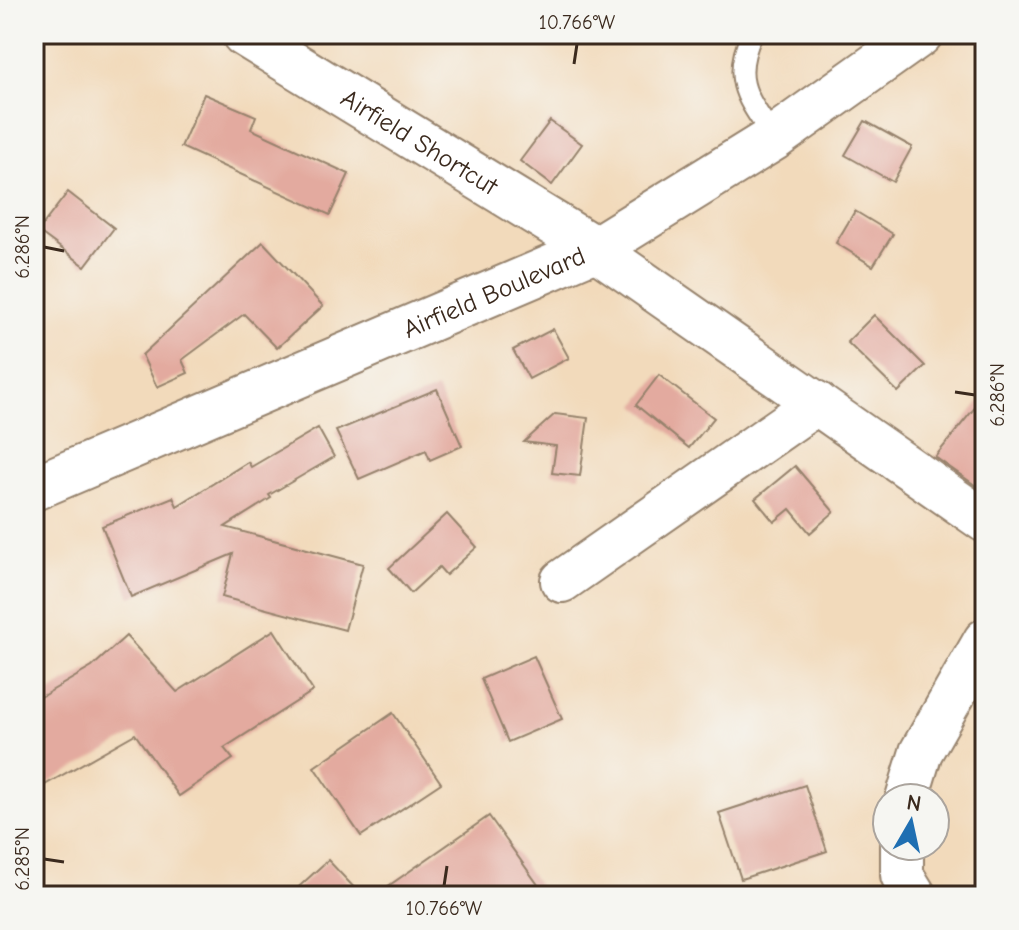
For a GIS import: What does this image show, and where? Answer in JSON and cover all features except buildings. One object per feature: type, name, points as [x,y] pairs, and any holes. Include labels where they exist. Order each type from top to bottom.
[{"type":"street","name":"Airfield Shortcut","points":[[244,34],[595,249]]},
{"type":"street","name":"Airfield Boulevard","points":[[34,488],[595,249],[774,138],[920,34]]},
{"type":"street","points":[[595,249],[985,521]]},
{"type":"street","points":[[562,581],[817,403]]},
{"type":"street","points":[[912,782],[921,752],[985,640]]},
{"type":"street","points":[[902,862],[902,875],[915,896]]},
{"type":"lane","points":[[752,34],[743,54],[744,92],[774,138]]}]
